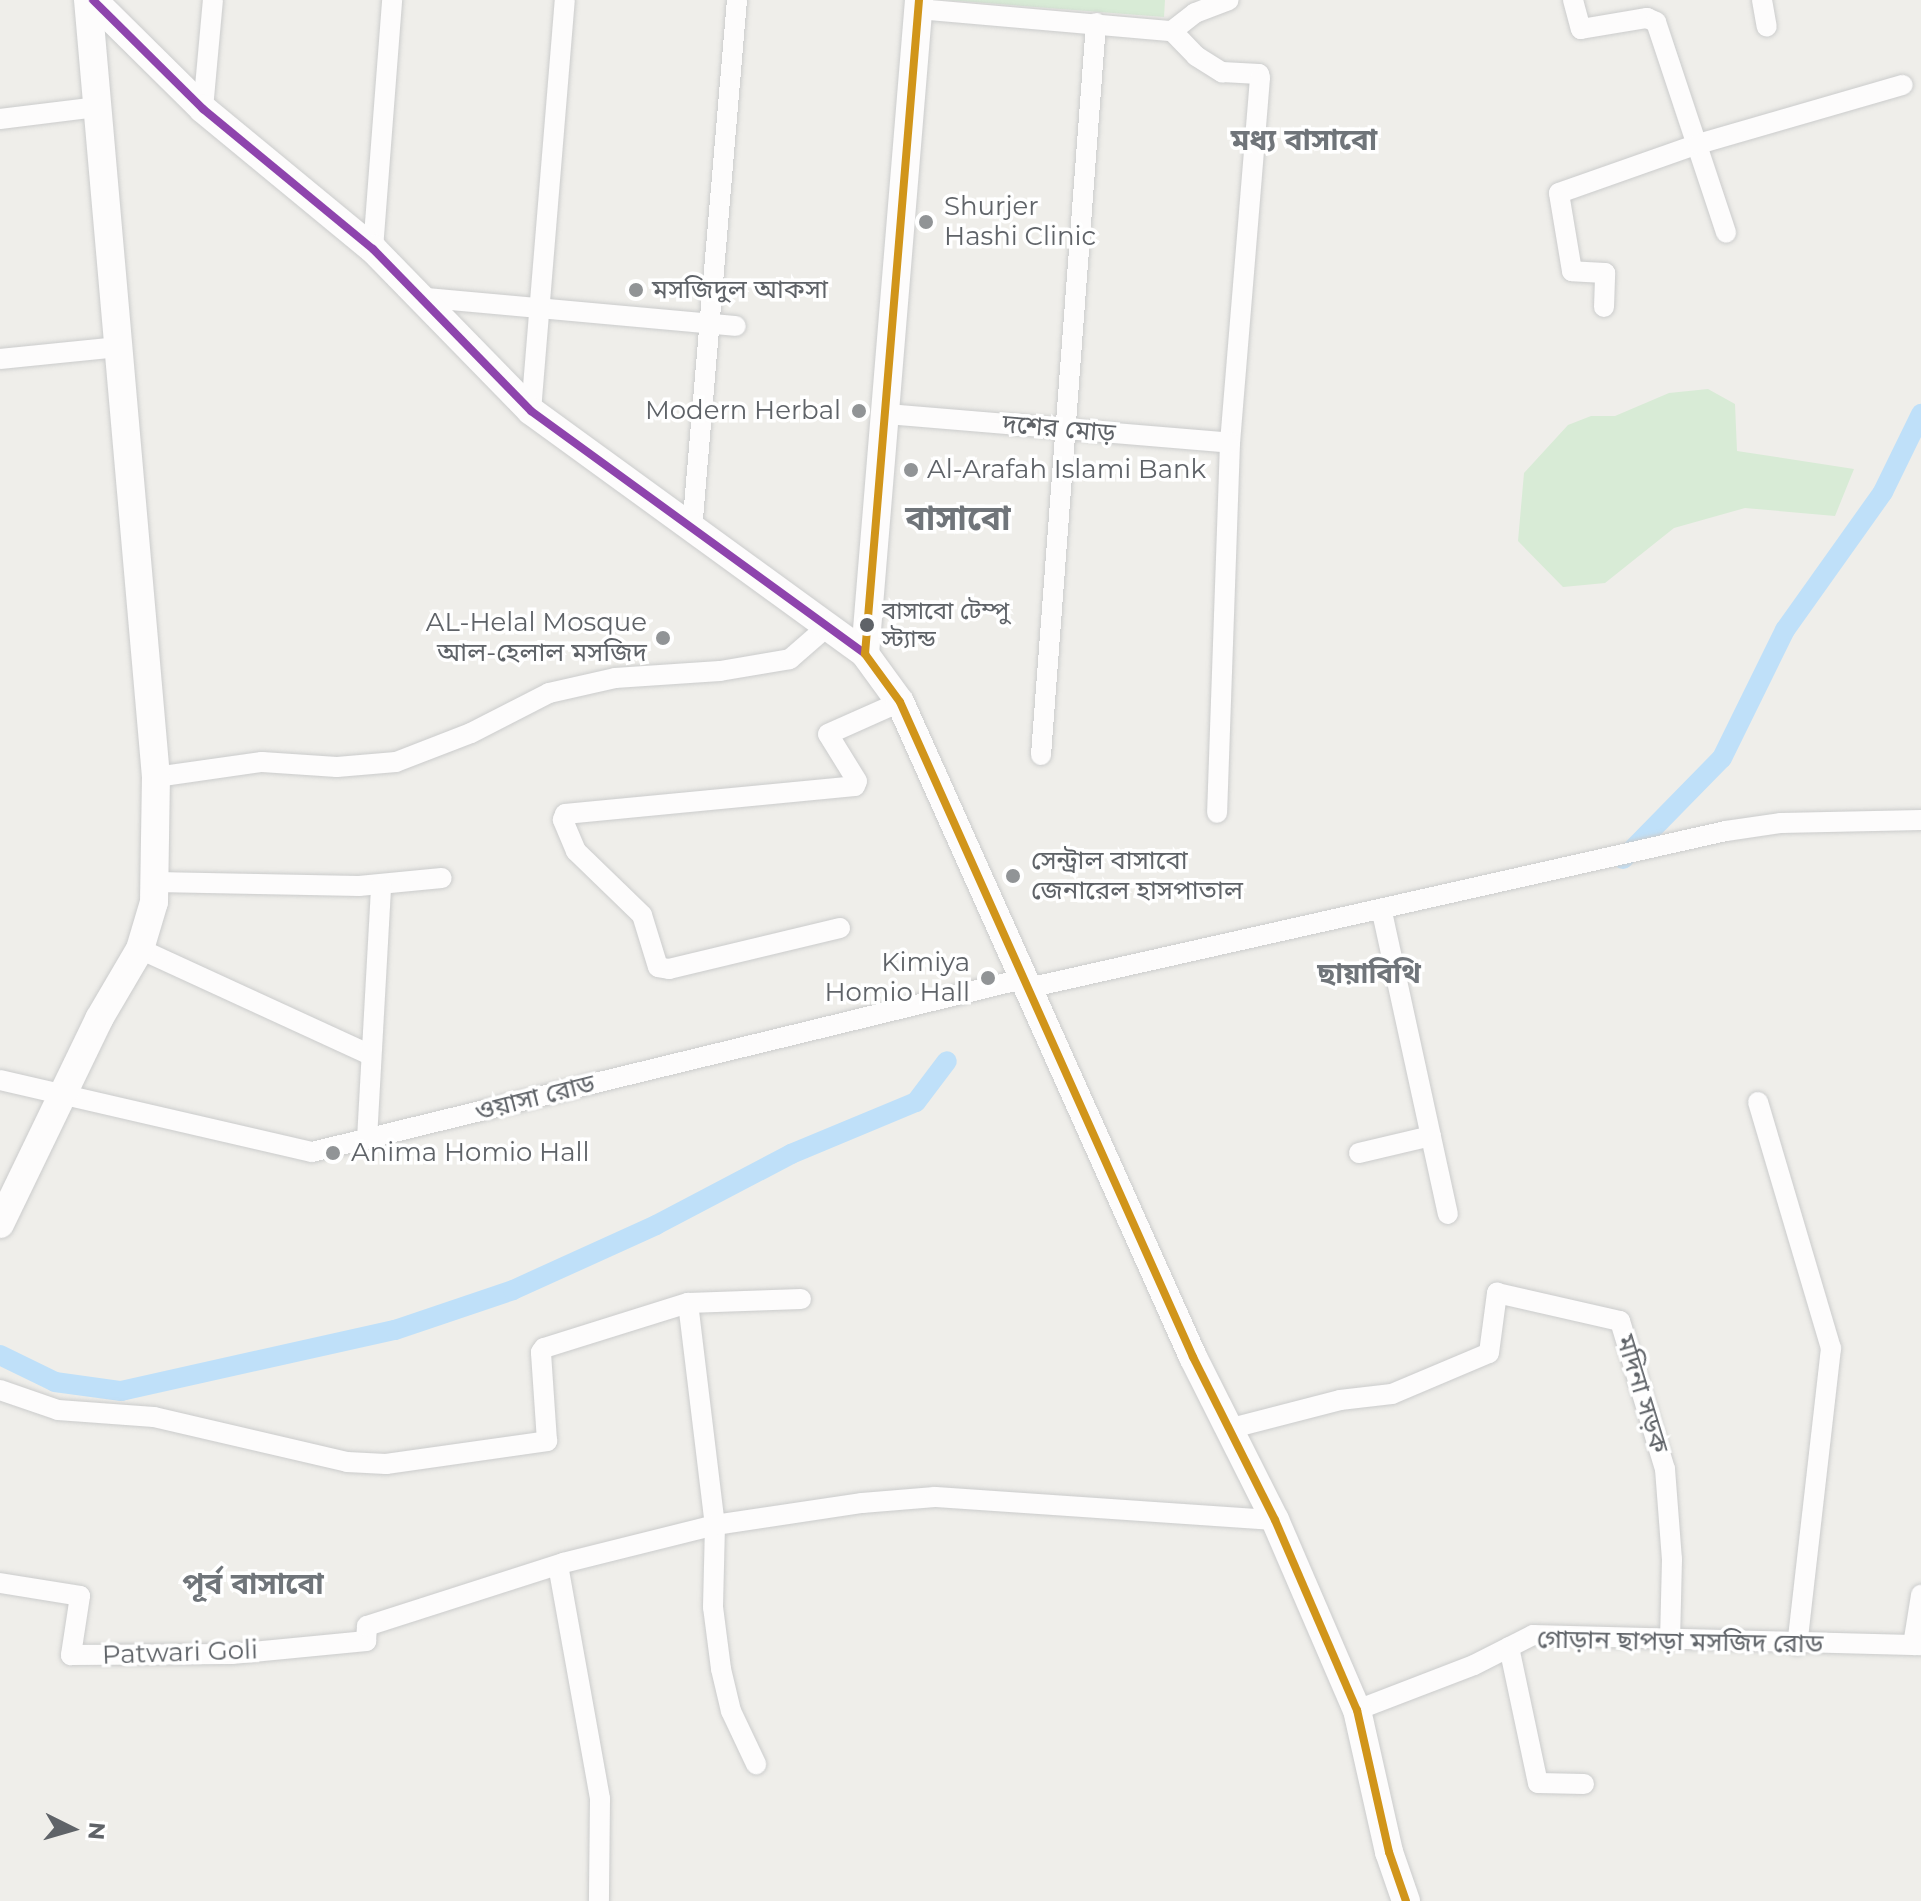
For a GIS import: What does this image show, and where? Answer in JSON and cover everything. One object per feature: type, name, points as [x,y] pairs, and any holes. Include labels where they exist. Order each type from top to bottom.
[{"type":"street","points":[[0,1224],[62,1096],[140,949],[155,882],[156,777],[90,0]]},
{"type":"street","points":[[90,0],[203,109],[373,249],[531,411],[692,530],[829,625],[865,654],[900,702],[1228,1429],[1275,1520],[1357,1710],[1389,1852],[1406,1901]]},
{"type":"street","points":[[203,109],[213,0]]},
{"type":"street","points":[[373,249],[392,0]]},
{"type":"street","points":[[531,411],[565,0]]},
{"type":"street","points":[[692,530],[737,0]]},
{"type":"street","points":[[1172,31],[1195,13],[1229,0]]},
{"type":"street","points":[[1573,0],[1581,29],[1647,18],[1656,22],[1726,233]]},
{"type":"street","points":[[1762,0],[1767,27]]},
{"type":"street","points":[[865,654],[888,414],[918,4],[1172,31],[1196,56],[1222,72],[1259,74],[1260,78],[1230,443],[1217,813]]},
{"type":"street","points":[[1041,755],[1096,23]]},
{"type":"street","points":[[1604,307],[1605,273],[1572,271],[1559,193],[1698,144],[1903,85]]},
{"type":"street","points":[[0,119],[98,107]]},
{"type":"street","points":[[417,297],[710,321],[736,326]]},
{"type":"street","points":[[0,359],[118,347]]},
{"type":"street","name":"দশের মোড়","points":[[888,414],[1230,443]]},
{"type":"street","points":[[156,777],[262,762],[337,767],[396,762],[471,733],[549,693],[615,678],[720,671],[790,659],[829,625]]},
{"type":"street","points":[[840,928],[669,969],[658,967],[642,915],[576,851],[563,820],[565,814],[855,786],[857,781],[828,734],[900,702]]},
{"type":"street","name":"ওয়াসা রোড","points":[[0,1080],[312,1152],[1026,984],[1382,912],[1726,831],[1781,823],[1921,820]]},
{"type":"street","points":[[155,882],[381,885],[442,878]]},
{"type":"street","points":[[367,1139],[381,885]]},
{"type":"street","points":[[1382,912],[1448,1214]]},
{"type":"street","points":[[140,949],[370,1055]]},
{"type":"street","points":[[1758,1102],[1831,1348],[1797,1645]]},
{"type":"street","points":[[1359,1153],[1431,1136]]},
{"type":"street","name":"মদিনা সড়ক","points":[[1228,1429],[1340,1400],[1392,1394],[1489,1353],[1497,1293],[1620,1321],[1665,1469],[1672,1559],[1670,1640]]},
{"type":"street","points":[[0,1390],[58,1410],[154,1417],[347,1462],[386,1464],[547,1441],[541,1350],[688,1303],[801,1299]]},
{"type":"street","points":[[688,1303],[715,1525],[713,1607],[721,1669],[731,1711],[756,1764]]},
{"type":"street","points":[[599,1901],[600,1799],[558,1565],[715,1525],[935,1497],[1275,1520]]},
{"type":"street","name":"Patwari Goli","points":[[0,1583],[80,1596],[71,1655],[232,1654],[366,1641],[367,1626],[558,1565]]},
{"type":"street","points":[[1917,1645],[1921,1595]]},
{"type":"street","name":"গোড়ান ছাপড়া মসজিদ রোড","points":[[1357,1710],[1533,1635],[1797,1645],[1917,1645]]},
{"type":"street","points":[[1509,1647],[1538,1783],[1584,1784]]},
{"type":"green space","points":[[946,0],[1165,0],[1164,17]]},
{"type":"green space","points":[[1708,389],[1735,404],[1737,451],[1854,469],[1835,516],[1745,508],[1674,528],[1605,583],[1563,587],[1518,541],[1524,473],[1568,425],[1591,416],[1615,416],[1669,393]]},
{"type":"waterway","points":[[1623,859],[1722,758],[1785,630],[1883,492],[1921,414]]},
{"type":"waterway","points":[[0,1355],[55,1382],[121,1391],[395,1330],[513,1290],[656,1225],[791,1154],[916,1102],[947,1061]]},
{"type":"transit line","points":[[93,0],[203,109],[373,249],[531,411],[865,654]]},
{"type":"transit line","points":[[919,0],[865,654],[900,702],[1193,1357],[1275,1520],[1357,1710],[1389,1852],[1406,1901]]},
{"type":"place","name":"Shurjer Hashi Clinic","points":[[926,222]]},
{"type":"place","name":"মসজিদুল আকসা","points":[[636,290]]},
{"type":"place","name":"Modern Herbal","points":[[859,411]]},
{"type":"place","name":"Al-Arafah Islami Bank","points":[[911,470]]},
{"type":"place","name":"বাসাবো টেম্পু স্ট্যান্ড","points":[[867,625]]},
{"type":"place","name":"AL-Helal Mosque আল-হেলাল মসজিদ","points":[[663,638]]},
{"type":"place","name":"সেন্ট্রাল বাসাবো জেনারেল হাসপাতাল","points":[[1013,876]]},
{"type":"place","name":"Kimiya Homio Hall","points":[[988,978]]},
{"type":"place","name":"Anima Homio Hall","points":[[333,1153]]},
{"type":"district","name":"মধ্য বাসাবো","points":[[1304,140]]},
{"type":"district","name":"বাসাবো","points":[[958,519]]},
{"type":"district","name":"ছায়াবিথি","points":[[1369,973]]},
{"type":"district","name":"পূর্ব বাসাবো","points":[[253,1584]]}]
